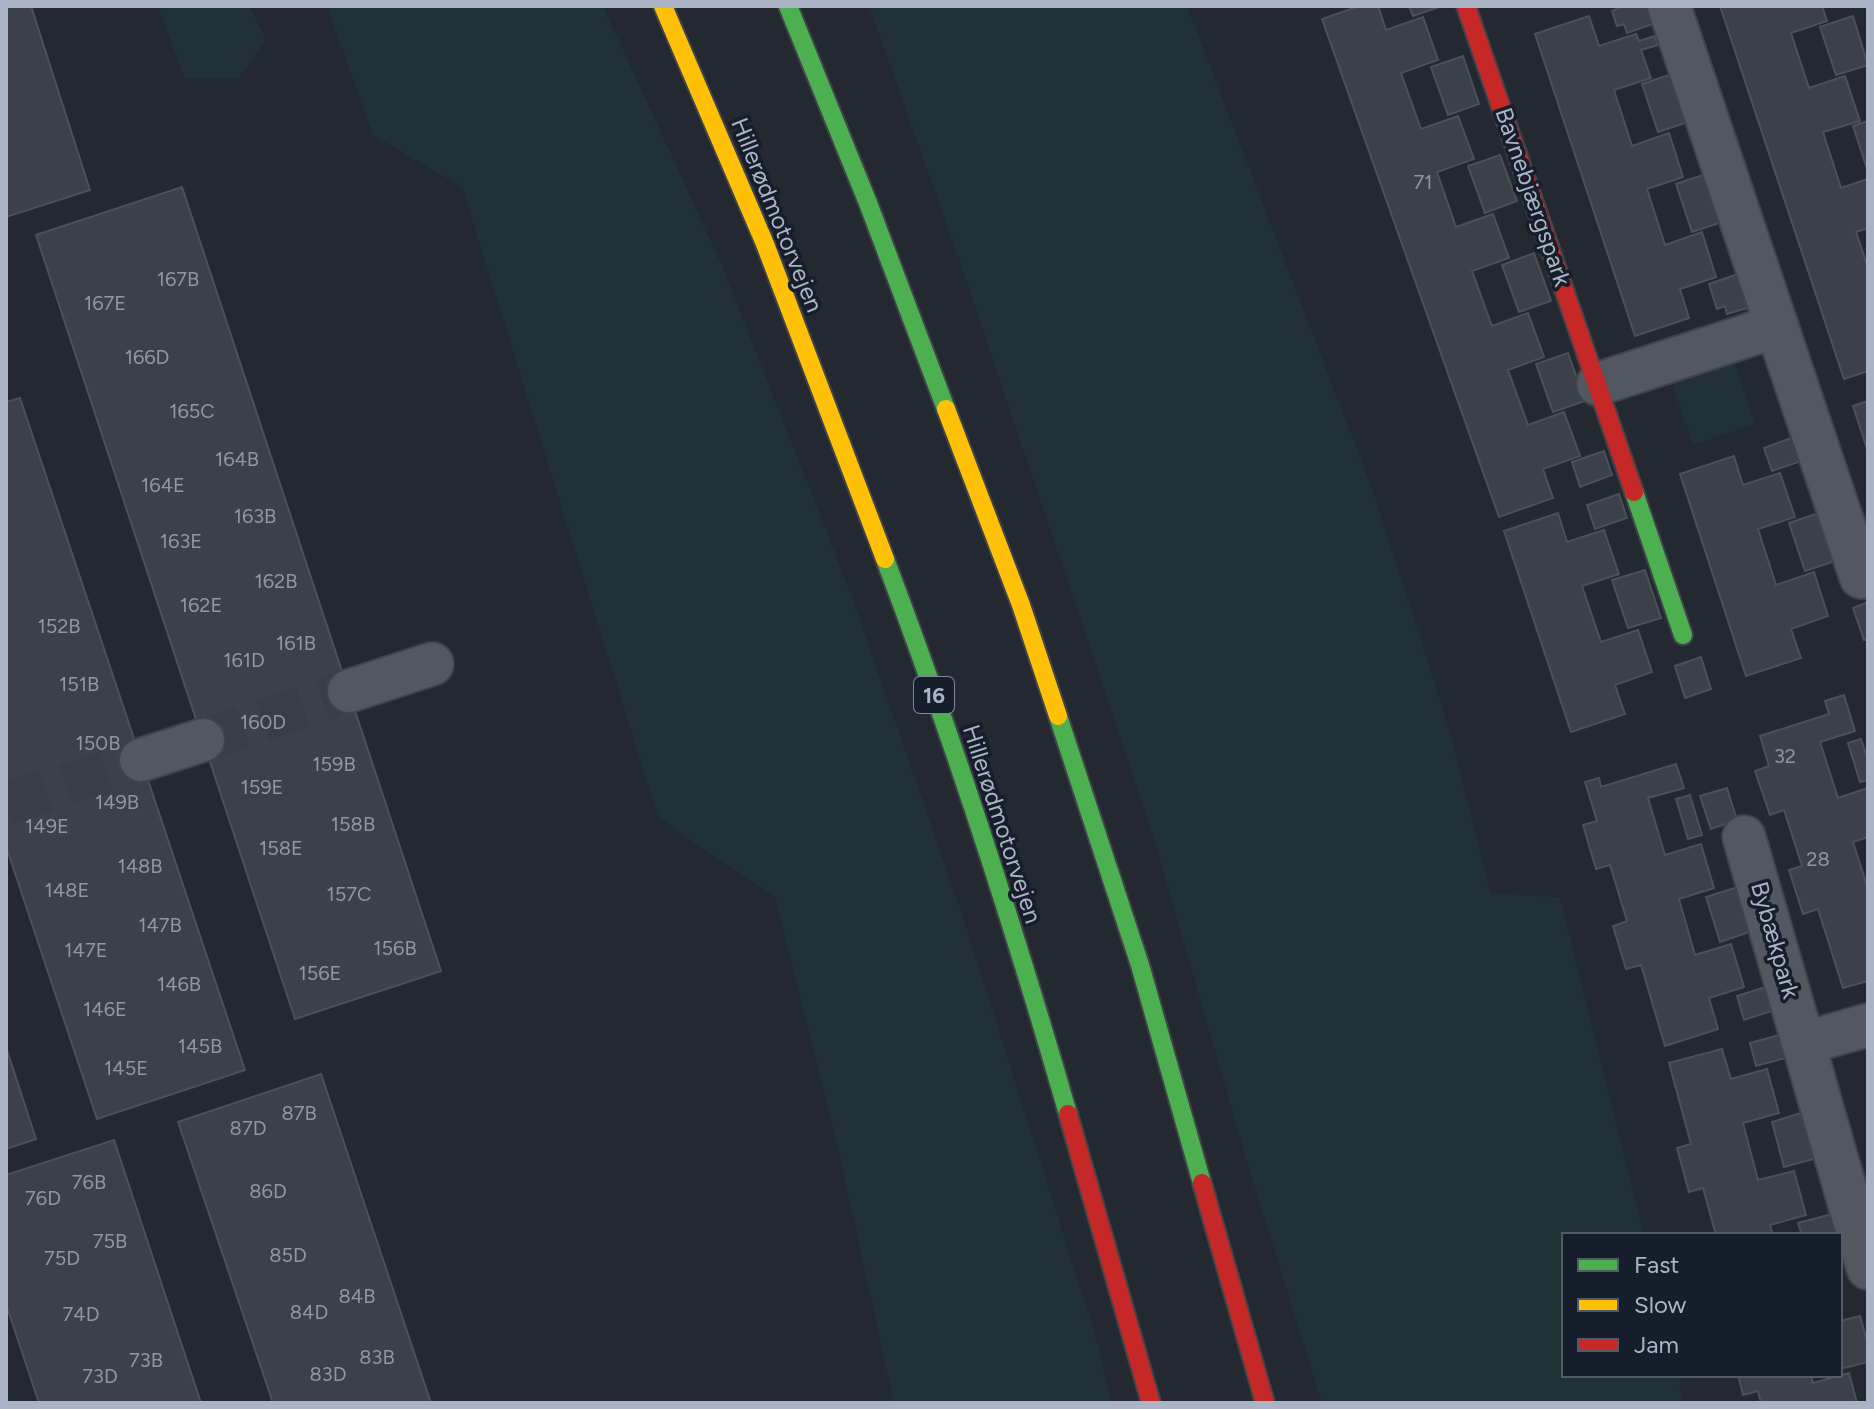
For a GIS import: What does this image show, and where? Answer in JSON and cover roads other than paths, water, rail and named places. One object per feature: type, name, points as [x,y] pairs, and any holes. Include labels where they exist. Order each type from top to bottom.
[{"type":"main road","name":"Hillerødmotorvejen","points":[[663,6],[765,244],[914,637],[1032,989],[1151,1403]]},
{"type":"main road","points":[[788,6],[809,53],[1021,605],[1140,965],[1265,1403]]},
{"type":"main road","points":[[796,6],[809,53]]},
{"type":"main road","name":"Bavnebjærgspark","points":[[1471,7],[1683,635]]},
{"type":"street","points":[[1669,6],[1861,577]]},
{"type":"street","points":[[1598,384],[1777,326]]},
{"type":"street","points":[[349,691],[432,664]]},
{"type":"street","points":[[141,760],[203,740]]},
{"type":"street","name":"Bybækpark","points":[[1744,837],[1868,1268]]},
{"type":"street","points":[[1805,1043],[1868,1025]]},
{"type":"tunnel","points":[[203,740],[349,691]]},
{"type":"tunnel","points":[[6,804],[141,760]]}]
